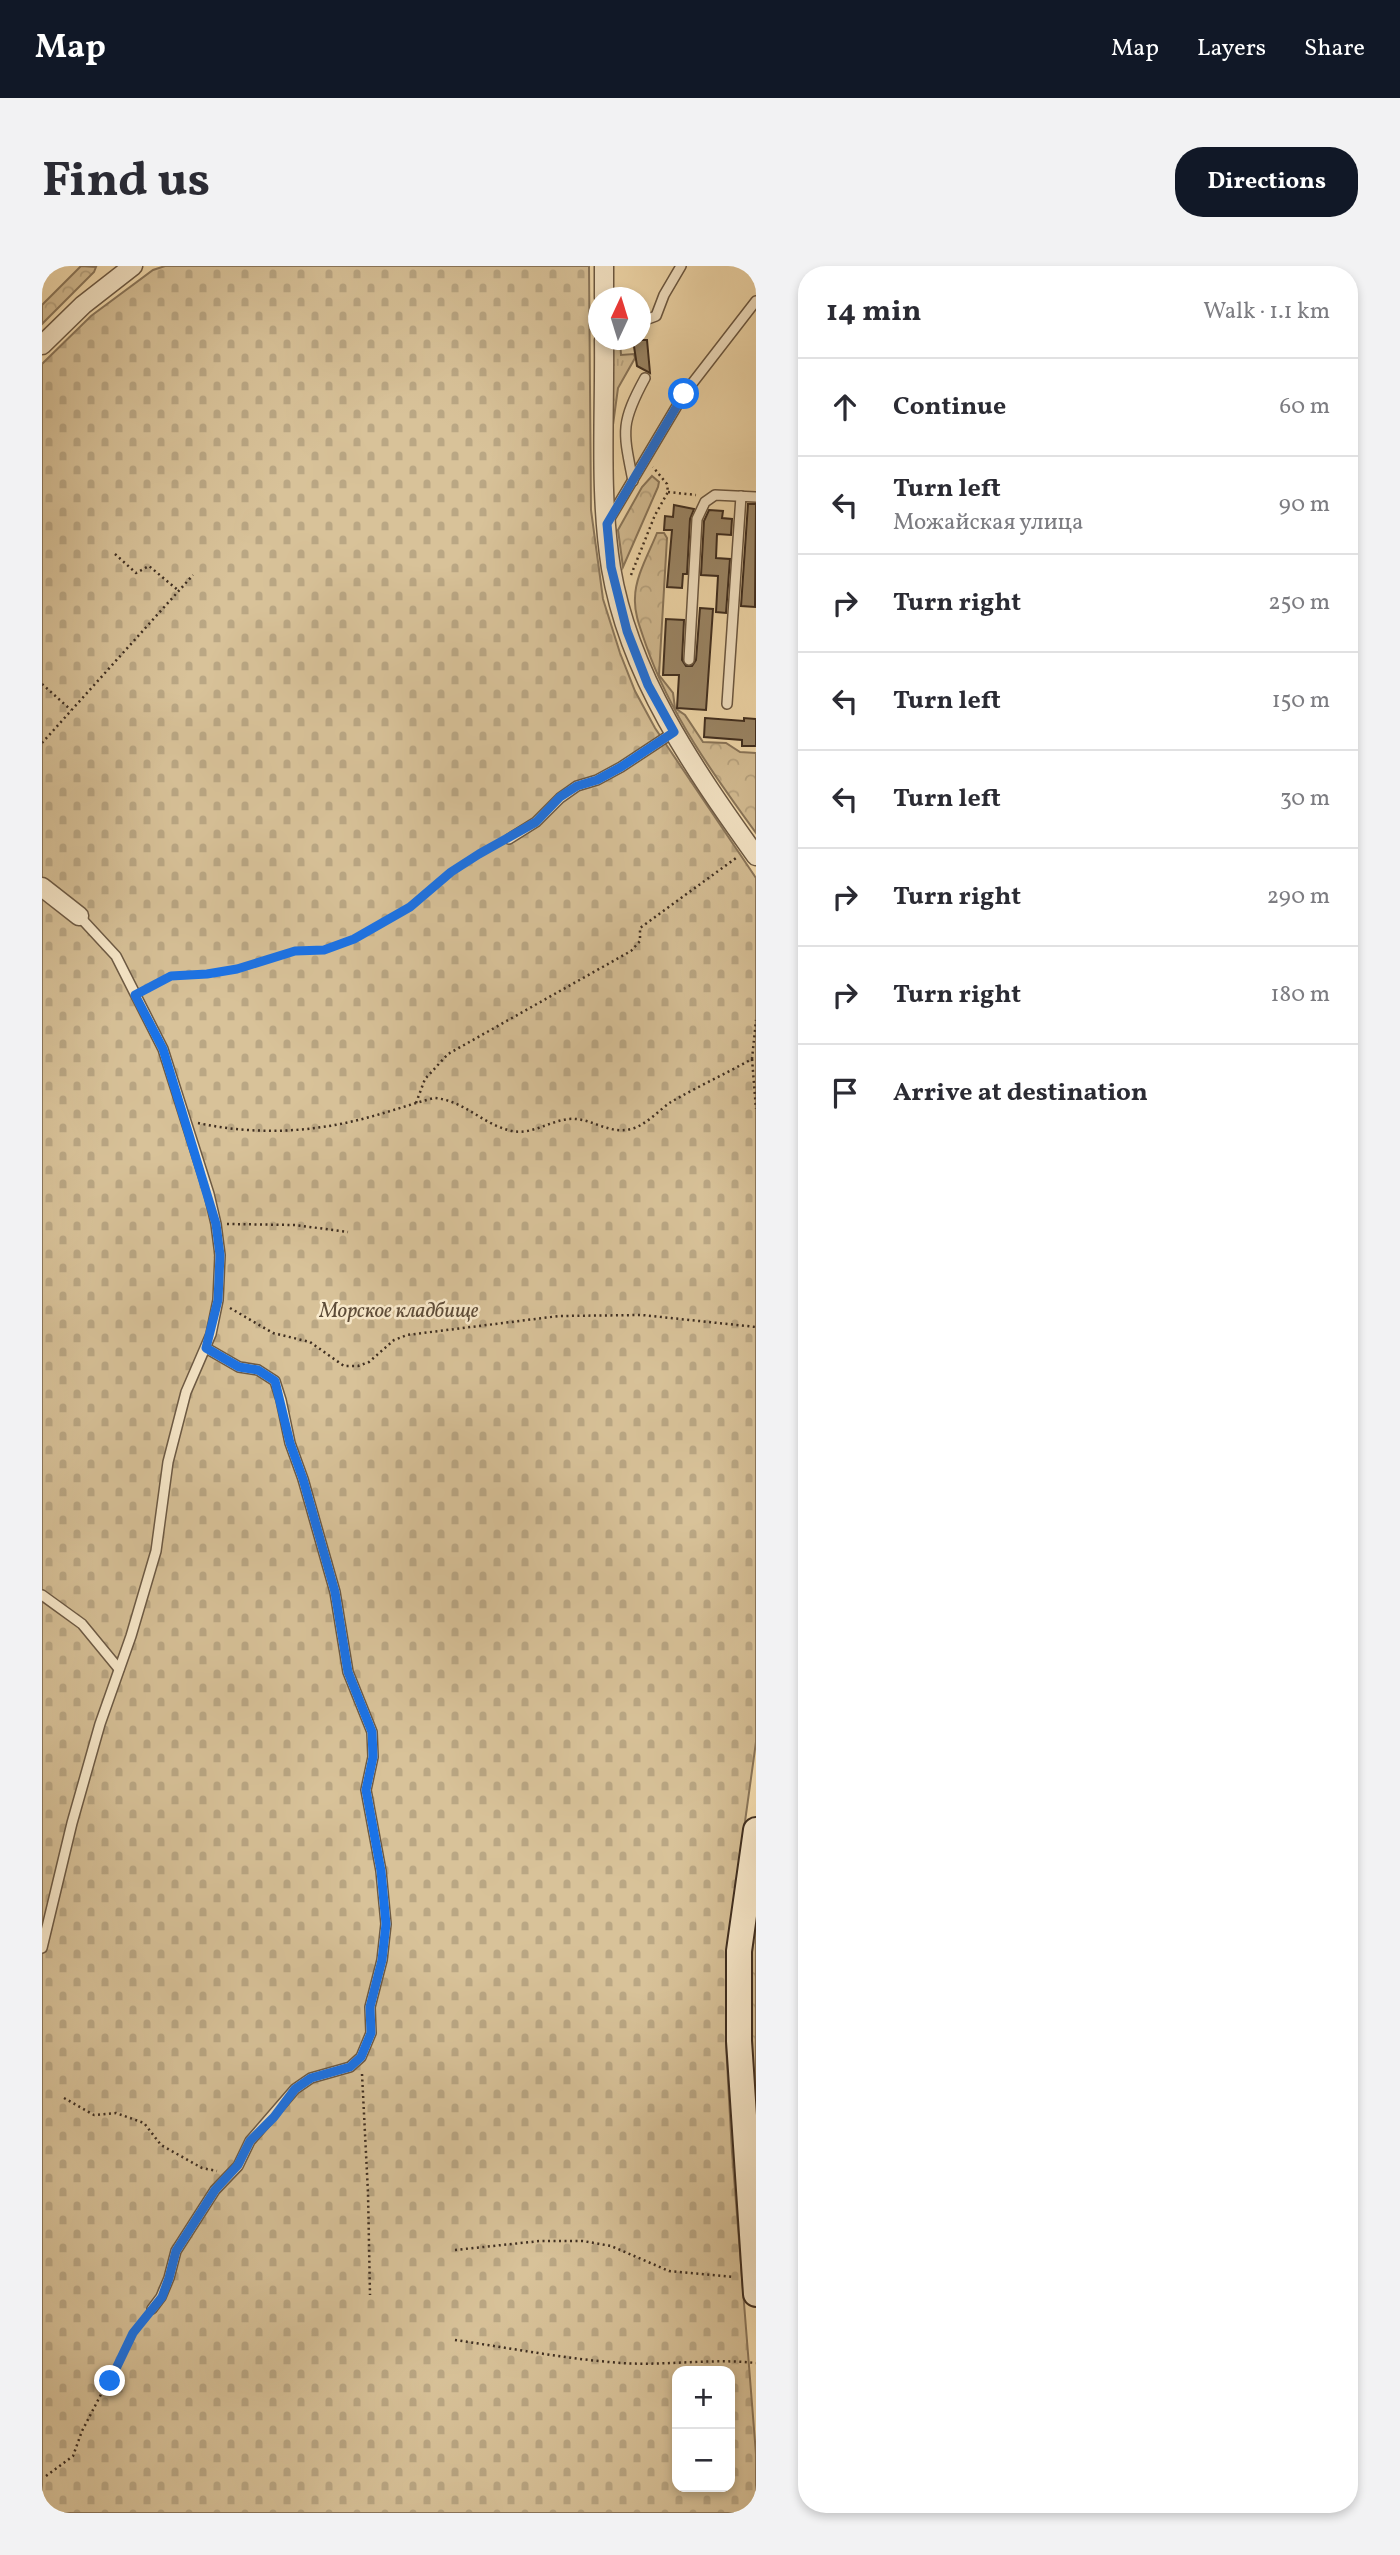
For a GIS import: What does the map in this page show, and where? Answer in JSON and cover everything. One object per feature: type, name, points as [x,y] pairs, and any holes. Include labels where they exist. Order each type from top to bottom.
[{"type":"main road","points":[[755,2287],[745,2152],[739,1951],[756,1830]]},
{"type":"street","points":[[42,345],[83,305],[133,266]]},
{"type":"street","points":[[604,266],[604,287]]},
{"type":"street","points":[[604,350],[604,474],[611,567],[619,604],[648,685],[674,732],[753,852]]},
{"type":"street","points":[[42,887],[79,916]]},
{"type":"lane","points":[[42,270],[46,266]]},
{"type":"lane","points":[[651,318],[656,316],[664,295],[681,266]]},
{"type":"lane","points":[[607,524],[684,394],[756,301]]},
{"type":"lane","points":[[634,481],[626,444],[626,419],[645,378]]},
{"type":"lane","points":[[689,660],[697,519],[701,507],[712,496],[756,497]]},
{"type":"lane","points":[[727,704],[741,496]]},
{"type":"lane","points":[[509,839],[536,822],[560,797],[577,786],[597,780],[621,767],[674,732]]},
{"type":"lane","points":[[42,1948],[100,1724],[156,1551],[168,1462],[186,1392],[206,1348],[218,1300],[220,1255],[216,1224],[187,1121],[163,1049],[116,956],[79,916]]},
{"type":"lane","points":[[152,2309],[162,2297],[176,2251],[250,2141],[274,2117],[295,2089],[311,2078],[350,2067],[361,2057],[371,2033],[370,2007],[382,1960],[386,1924],[381,1871],[366,1790],[373,1757],[372,1732],[348,1672],[335,1592],[290,1443],[275,1381],[258,1370],[239,1367],[206,1348]]},
{"type":"lane","points":[[42,1595],[82,1624],[119,1669]]},
{"type":"path","points":[[619,604],[655,515],[668,492],[667,484],[656,468],[645,463]]},
{"type":"path","points":[[668,492],[697,495]]},
{"type":"path","points":[[115,554],[136,573],[149,566],[179,591]]},
{"type":"path","points":[[42,743],[193,575]]},
{"type":"path","points":[[42,684],[71,711]]},
{"type":"path","points":[[135,995],[171,976],[237,969],[295,951],[324,950],[354,939],[410,907],[451,872],[509,839]]},
{"type":"path","points":[[416,1102],[425,1079],[448,1054],[631,951],[640,941],[640,928],[753,852]]},
{"type":"path","points":[[756,1020],[752,1059],[756,1109]]},
{"type":"path","points":[[187,1121],[259,1133],[313,1129],[366,1118],[434,1098],[465,1107],[488,1123],[515,1132],[537,1130],[544,1125],[567,1119],[582,1119],[611,1131],[633,1129],[670,1103],[752,1059]]},
{"type":"path","points":[[216,1224],[295,1225],[348,1232]]},
{"type":"path","points":[[218,1300],[273,1333],[310,1342],[344,1366],[358,1366],[369,1362],[384,1348],[407,1335],[559,1316],[642,1315],[756,1327]]},
{"type":"path","points":[[361,2057],[370,2295]]},
{"type":"path","points":[[64,2098],[94,2115],[116,2113],[144,2123],[161,2146],[202,2168],[231,2173]]},
{"type":"path","points":[[455,2250],[540,2241],[583,2241],[611,2246],[669,2271],[755,2287]]},
{"type":"path","points":[[46,2476],[73,2456],[82,2431],[127,2343],[152,2309]]},
{"type":"path","points":[[455,2340],[620,2363],[724,2360],[756,2363]]},
{"type":"green space","points":[[81,266],[96,267],[42,324],[42,305]]},
{"type":"green space","name":"Морское кладбище","points":[[165,266],[589,266],[591,510],[603,599],[635,691],[655,728],[756,878],[756,1742],[727,1952],[726,2044],[756,2454],[756,2513],[42,2513],[42,364],[91,316],[153,270]]},
{"type":"green space","points":[[611,350],[621,350],[621,355],[634,354],[635,358],[618,388],[612,432]]},
{"type":"green space","points":[[652,476],[659,482],[658,487],[623,567],[618,530],[642,487]]},
{"type":"green space","points":[[657,533],[664,533],[667,538],[659,675],[673,693],[675,708],[685,715],[703,742],[726,743],[740,752],[756,753],[756,833],[680,719],[656,670],[640,628],[635,604],[636,590],[640,573]]},
{"type":"green space","points":[[756,1914],[756,2143],[750,2000]]},
{"type":"building","points":[[635,350],[648,350],[650,373],[637,366]]},
{"type":"building","points":[[748,504],[756,504],[755,607],[741,606]]},
{"type":"building","points":[[674,505],[694,509],[690,519],[687,574],[683,574],[682,588],[667,587],[672,530],[664,530],[665,516],[673,517]]},
{"type":"building","points":[[709,510],[723,511],[722,518],[732,519],[731,535],[717,534],[716,558],[730,559],[726,613],[716,612],[718,576],[701,575],[704,521]]},
{"type":"building","points":[[700,608],[713,609],[706,710],[677,708],[679,675],[663,675],[666,619],[684,620],[682,660],[686,666],[692,666],[696,660]]},
{"type":"building","points":[[705,718],[744,721],[744,718],[756,719],[756,746],[742,746],[742,740],[704,737]]},
{"type":"route","points":[[110,2381],[133,2333],[162,2297],[176,2251],[215,2190],[238,2165],[250,2141],[274,2117],[295,2089],[311,2078],[350,2067],[361,2057],[371,2033],[370,2007],[382,1960],[386,1924],[381,1871],[366,1790],[373,1757],[372,1732],[348,1672],[335,1592],[290,1443],[275,1381],[258,1370],[239,1367],[206,1348],[218,1300],[220,1255],[216,1224],[187,1121],[163,1049],[135,995],[171,976],[237,969],[295,951],[324,950],[354,939],[410,907],[451,872],[479,854],[536,822],[560,797],[577,786],[597,780],[621,767],[674,732],[648,685],[627,631],[616,595],[607,524],[684,394]]}]
